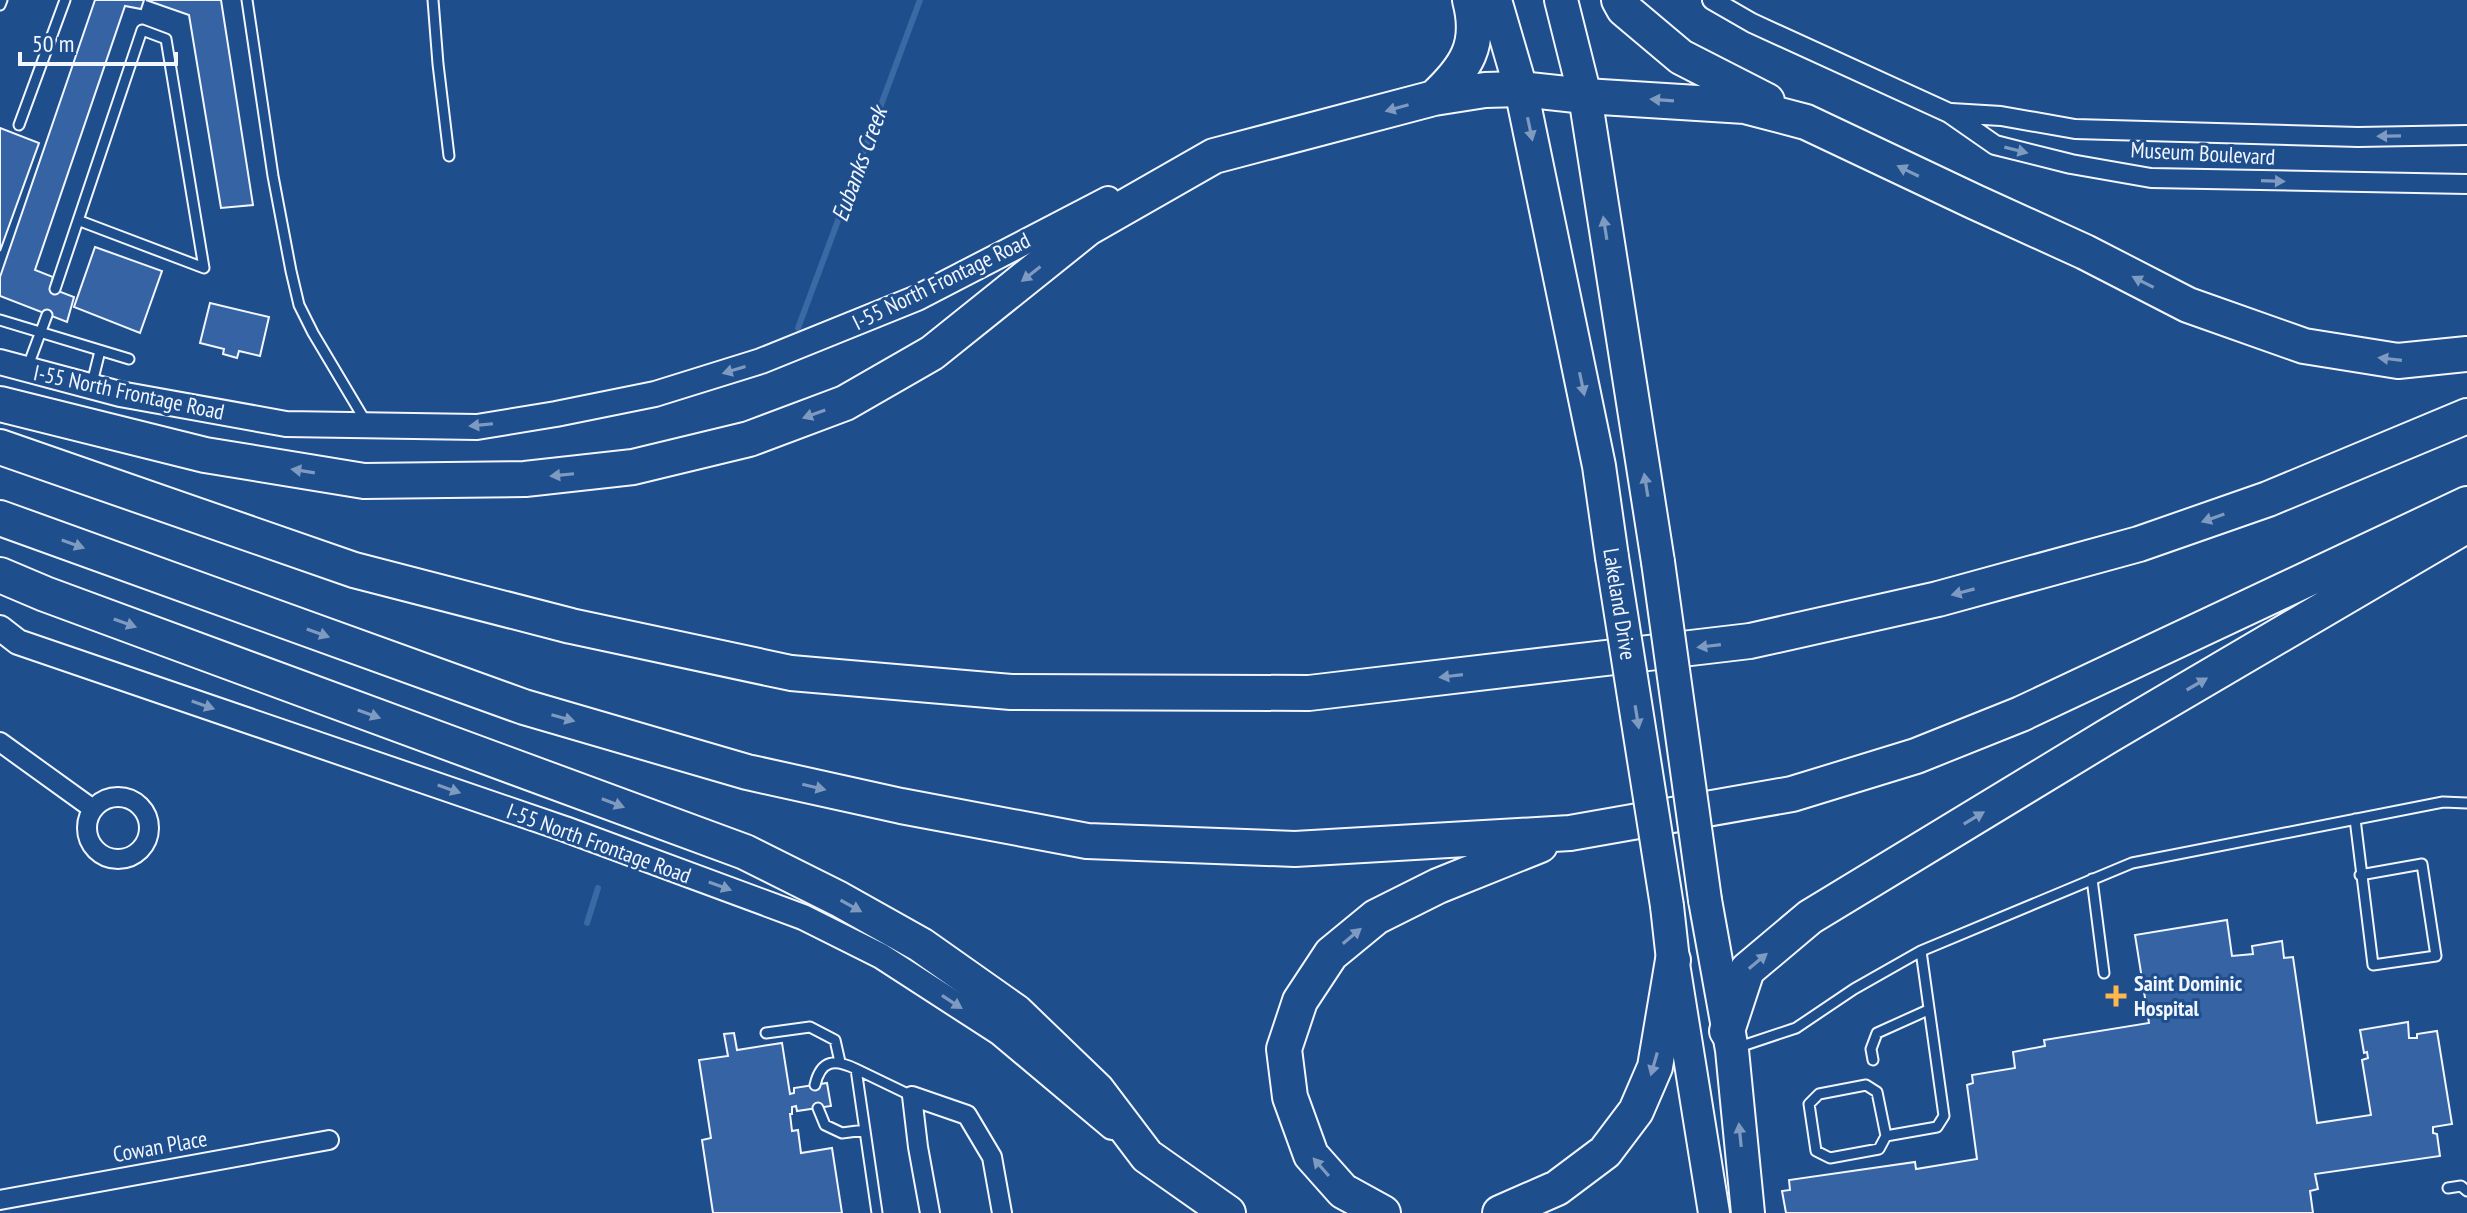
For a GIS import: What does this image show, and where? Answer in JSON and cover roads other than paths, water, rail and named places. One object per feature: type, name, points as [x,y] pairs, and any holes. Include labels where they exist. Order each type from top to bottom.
[{"type":"highway","points":[[1434,98],[1457,76],[1469,55],[1475,31],[1470,0]]},
{"type":"highway","name":"Lakeland Drive","points":[[1495,0],[1521,89],[1599,466],[1673,960]]},
{"type":"highway","name":"Lakeland Drive","points":[[1561,0],[1585,96],[1658,562],[1705,900],[1729,1040],[1748,1213]]},
{"type":"highway","points":[[1619,0],[1624,9],[1681,57],[1806,122],[2085,252],[2188,305],[2304,346],[2398,361],[2467,354]]},
{"type":"highway","points":[[0,404],[205,455],[364,481],[525,479],[633,467],[749,439],[845,403],[932,353],[1088,228],[1214,156],[1434,98],[1485,90],[1521,89],[1745,106],[1806,122]]},
{"type":"highway","points":[[2268,499],[2467,416]]},
{"type":"highway","points":[[0,447],[354,570],[571,626],[791,673],[1011,692],[1309,693],[1750,641],[1938,599],[2139,544],[2268,499],[2467,442]]},
{"type":"highway","points":[[0,518],[524,707],[747,772],[901,806],[1087,841],[1295,849],[1570,833],[1792,794],[1916,756],[2021,714],[2467,504]]},
{"type":"highway","points":[[1729,1040],[1747,970],[1810,917],[2108,736],[2467,526]]},
{"type":"highway","points":[[0,575],[745,852],[839,899],[921,945],[1016,1012],[1097,1090],[1147,1156],[1228,1213]]},
{"type":"highway","points":[[1383,1213],[1343,1191],[1311,1155],[1290,1097],[1284,1049],[1300,1001],[1331,954],[1376,917],[1438,886],[1570,833]]},
{"type":"highway","points":[[1500,1213],[1557,1188],[1605,1152],[1636,1111],[1655,1067],[1673,960]]},
{"type":"main road","name":"Lakeland Drive","points":[[1673,960],[1714,1213]]},
{"type":"street","name":"Museum Boulevard","points":[[1712,0],[1752,23],[1949,113],[1995,145],[2071,164],[2151,178],[2467,184]]},
{"type":"street","name":"Museum Boulevard","points":[[1949,113],[2001,116],[2075,129],[2358,137],[2467,135]]},
{"type":"street","name":"I-55 North Frontage Road","points":[[0,362],[92,386],[286,424],[477,427],[543,416],[655,394],[761,361],[917,298],[1108,199],[1214,156]]},
{"type":"street","name":"I-55 North Frontage Road","points":[[0,628],[18,642],[565,829],[803,917],[881,956],[1000,1033],[1147,1156]]},
{"type":"street","points":[[0,742],[93,809]]},
{"type":"street","points":[[930,1213],[912,1096],[967,1115],[992,1157],[1002,1213]]},
{"type":"street","name":"Cowan Place","points":[[0,1200],[329,1140]]},
{"type":"lane","points":[[19,125],[65,0]]},
{"type":"lane","points":[[247,0],[273,176],[299,305],[368,425]]},
{"type":"lane","points":[[433,0],[449,156]]},
{"type":"lane","points":[[55,289],[142,30],[166,39],[204,268],[80,221]]},
{"type":"lane","points":[[27,369],[47,315]]},
{"type":"lane","points":[[0,320],[129,359]]},
{"type":"lane","points":[[92,386],[100,351]]},
{"type":"lane","points":[[1729,1040],[1796,1028],[1854,989],[1921,951],[2132,863],[2443,802],[2467,803]]},
{"type":"lane","points":[[2355,819],[2360,875],[2373,965],[2436,956],[2422,864],[2360,875]]},
{"type":"lane","points":[[2092,879],[2104,973]]},
{"type":"lane","points":[[1886,1136],[1937,1127],[1944,1116],[1921,951]]},
{"type":"lane","points":[[1873,1060],[1871,1049],[1877,1033],[1928,1010]]},
{"type":"lane","points":[[766,1033],[810,1027],[835,1040],[840,1062]]},
{"type":"lane","points":[[815,1085],[818,1073],[827,1064],[840,1062],[912,1096]]},
{"type":"lane","points":[[856,1069],[877,1213]]},
{"type":"lane","points":[[1866,1085],[1877,1092],[1886,1136],[1879,1149],[1830,1158],[1816,1151],[1809,1104],[1819,1094],[1866,1085]]},
{"type":"lane","points":[[818,1108],[825,1125],[842,1133],[865,1130]]},
{"type":"lane","points":[[2448,1188],[2461,1186],[2467,1191]]},
{"type":"waterway","name":"Eubanks Creek","points":[[798,328],[920,0]]},
{"type":"waterway","name":"Eubanks Creek","points":[[587,923],[598,888]]},
{"type":"place","name":"Saint Dominic Hospital","points":[[2116,996]]}]
